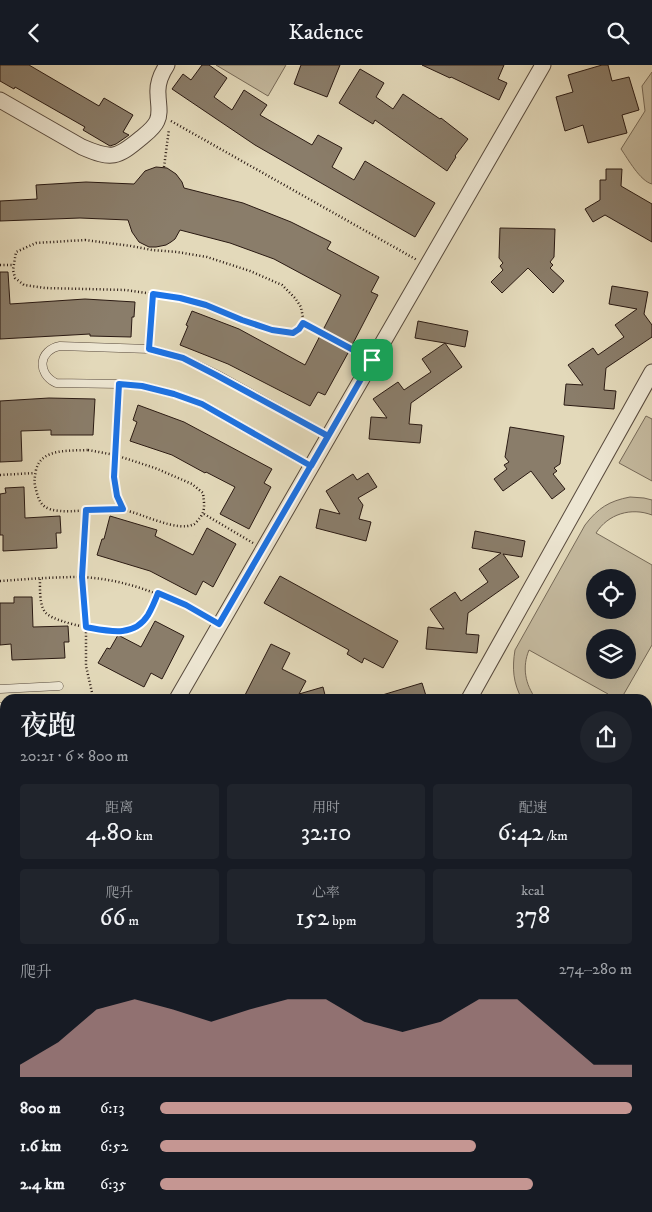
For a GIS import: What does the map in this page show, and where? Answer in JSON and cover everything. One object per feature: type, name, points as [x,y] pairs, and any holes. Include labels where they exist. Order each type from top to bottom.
[{"type":"street","points":[[0,100],[82,147],[104,155],[119,154],[126,151],[158,121],[159,81],[167,65]]},
{"type":"street","points":[[180,694],[543,65]]},
{"type":"street","points":[[472,694],[652,372]]},
{"type":"lane","points":[[311,466],[202,404],[174,394],[142,386],[56,383],[45,374],[43,359],[51,349],[60,346],[149,349],[183,358],[328,436]]},
{"type":"lane","points":[[0,689],[59,686]]},
{"type":"path","points":[[164,167],[170,121],[427,266]]},
{"type":"path","points":[[84,241],[207,257],[250,271],[282,285],[296,298],[301,307],[303,323],[293,333],[272,330],[206,305],[180,298],[126,290],[45,288],[24,285],[15,278],[14,265],[16,252],[36,243],[84,241]]},
{"type":"path","points":[[0,265],[14,265]]},
{"type":"path","points":[[149,349],[153,294]]},
{"type":"path","points":[[303,323],[372,360]]},
{"type":"path","points":[[119,384],[114,477],[117,496],[123,509]]},
{"type":"path","points":[[88,450],[115,455],[155,468],[192,484],[203,493],[205,506],[203,514],[195,524],[182,526],[156,521],[123,509],[71,512],[55,510],[44,506],[38,497],[34,482],[35,473],[37,464],[46,455],[62,451],[88,450]]},
{"type":"path","points":[[0,475],[35,473]]},
{"type":"path","points":[[86,510],[82,577],[86,627],[86,666],[93,694]]},
{"type":"path","points":[[203,514],[263,548]]},
{"type":"path","points":[[0,581],[82,577],[121,582],[158,593],[186,605],[219,624]]},
{"type":"path","points":[[40,579],[41,600],[45,612],[54,618],[86,627],[124,632],[136,629],[147,617],[158,593]]},
{"type":"shaded area","points":[[216,65],[286,65],[268,96]]},
{"type":"shaded area","points":[[652,72],[652,184],[643,179],[621,149],[645,111],[642,86]]},
{"type":"shaded area","points":[[646,416],[652,419],[652,481],[619,463]]},
{"type":"shaded area","points":[[630,497],[652,500],[652,515],[636,512],[621,514],[607,521],[596,533],[652,565],[652,645],[636,673],[636,629],[586,629],[586,679],[632,679],[624,694],[608,694],[529,650],[525,669],[527,681],[533,694],[520,694],[514,675],[515,650],[585,525],[604,506]]},
{"type":"building","points":[[0,65],[29,65],[99,106],[104,98],[133,115],[123,132],[129,135],[110,146],[83,130],[85,127],[15,87],[14,89],[0,81]]},
{"type":"building","points":[[202,65],[209,65],[227,78],[214,97],[232,110],[244,90],[267,105],[260,115],[312,145],[318,135],[342,148],[332,167],[354,180],[365,161],[435,203],[415,237],[255,145],[172,89],[183,74],[191,80]]},
{"type":"building","points":[[301,65],[340,65],[327,97],[294,84]]},
{"type":"building","points":[[422,65],[504,65],[498,79],[507,83],[499,100]]},
{"type":"building","points":[[608,65],[612,81],[629,77],[639,110],[622,115],[627,133],[588,143],[583,125],[565,131],[556,97],[573,92],[568,75]]},
{"type":"building","points":[[360,69],[384,83],[376,97],[393,109],[403,94],[441,118],[468,139],[455,156],[447,171],[375,120],[373,124],[339,103]]},
{"type":"building","points":[[156,167],[167,168],[176,174],[184,188],[243,203],[291,222],[331,242],[327,249],[379,277],[371,292],[378,295],[348,353],[325,395],[318,392],[310,406],[228,364],[180,345],[192,311],[239,329],[305,365],[341,295],[274,259],[230,243],[180,230],[175,239],[166,245],[149,247],[139,242],[132,232],[128,220],[80,218],[0,221],[0,201],[37,199],[36,185],[86,182],[134,184],[145,171]]},
{"type":"building","points":[[606,169],[622,169],[621,186],[652,204],[652,242],[605,215],[593,222],[585,209],[600,200],[600,180],[606,180]]},
{"type":"building","points":[[500,228],[555,229],[554,257],[550,262],[553,265],[550,268],[564,281],[553,293],[528,268],[502,293],[491,282],[503,270],[500,266],[503,263],[499,258]]},
{"type":"building","points":[[0,272],[8,272],[10,304],[85,299],[135,302],[131,337],[90,336],[90,334],[0,339]]},
{"type":"building","points":[[612,286],[648,292],[644,314],[652,325],[652,337],[606,368],[604,390],[616,391],[614,409],[564,405],[566,384],[583,385],[568,365],[593,348],[598,355],[624,337],[615,325],[637,309],[609,304]]},
{"type":"building","points":[[418,321],[468,331],[465,347],[415,338]]},
{"type":"building","points":[[445,343],[462,367],[411,403],[409,424],[422,425],[420,443],[369,439],[371,417],[387,418],[373,399],[398,382],[404,390],[431,372],[422,359]]},
{"type":"building","points":[[49,398],[95,399],[93,435],[51,435],[51,430],[21,431],[22,461],[0,462],[0,401]]},
{"type":"building","points":[[138,405],[184,422],[272,469],[264,483],[271,487],[249,529],[220,514],[235,487],[172,455],[130,441],[137,422],[133,420]]},
{"type":"building","points":[[510,427],[564,436],[560,464],[554,468],[557,471],[553,474],[565,489],[552,499],[531,471],[503,491],[494,479],[507,469],[504,465],[509,462],[505,457]]},
{"type":"building","points":[[368,473],[377,487],[358,498],[363,505],[359,519],[371,522],[366,541],[316,528],[320,509],[340,514],[326,491],[353,474],[357,480]]},
{"type":"building","points":[[24,487],[25,518],[60,516],[61,533],[56,533],[57,548],[3,551],[3,535],[0,535],[0,494],[6,493],[5,488]]},
{"type":"building","points":[[110,516],[157,530],[155,536],[193,555],[207,528],[236,544],[213,587],[203,581],[196,595],[150,571],[97,555],[102,539],[104,539]]},
{"type":"building","points":[[475,531],[525,541],[522,557],[503,554],[519,577],[468,613],[466,634],[479,635],[477,653],[426,649],[428,627],[444,629],[430,609],[455,592],[461,601],[488,582],[479,569],[501,553],[472,548]]},
{"type":"building","points":[[280,576],[398,641],[383,668],[364,658],[362,663],[347,654],[349,650],[264,603]]},
{"type":"building","points":[[14,597],[32,597],[33,627],[68,626],[69,642],[64,642],[65,658],[12,660],[11,644],[0,645],[0,603],[14,603]]},
{"type":"building","points":[[155,621],[184,636],[162,679],[151,673],[144,687],[98,663],[107,648],[110,649],[118,635],[141,647]]},
{"type":"building","points":[[271,644],[290,653],[282,669],[306,681],[299,694],[246,694]]},
{"type":"building","points":[[422,683],[425,694],[386,694]]},
{"type":"building","points":[[323,687],[325,694],[299,694]]},
{"type":"route","points":[[372,360],[303,323],[293,333],[272,330],[206,305],[180,298],[153,294],[149,349],[183,358],[328,436],[219,624],[186,605],[158,593],[147,617],[136,629],[124,632],[86,627],[82,577],[86,510],[123,509],[117,496],[114,477],[119,384],[142,386],[174,394],[202,404],[311,466],[372,360]]}]
